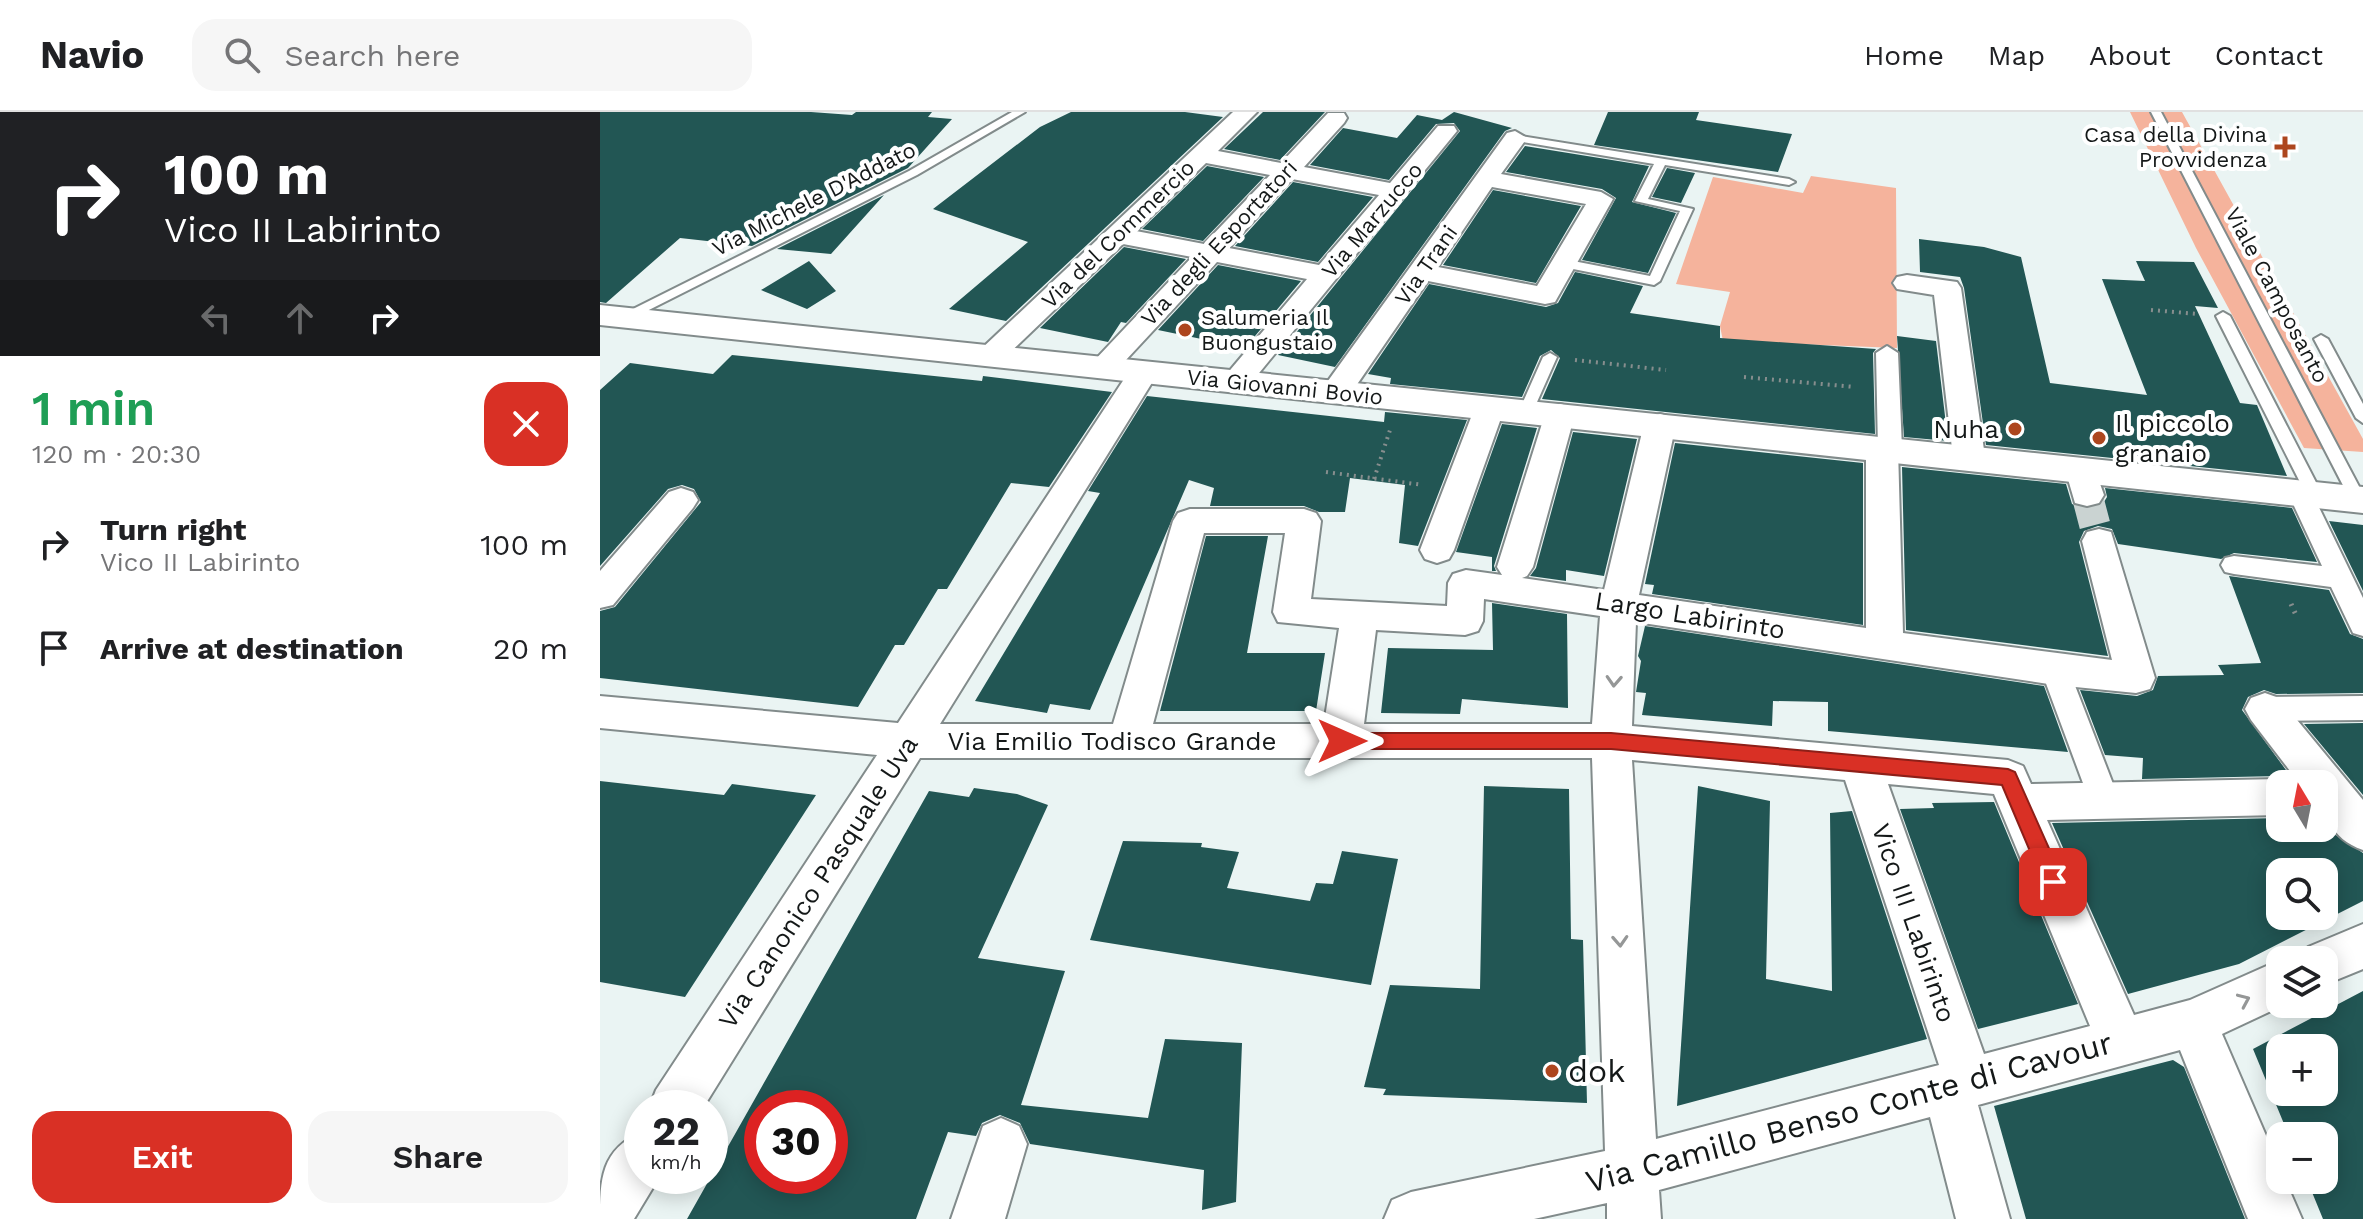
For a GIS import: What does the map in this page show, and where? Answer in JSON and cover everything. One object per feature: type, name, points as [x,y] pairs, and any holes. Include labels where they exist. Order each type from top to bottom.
[{"type":"street","name":"Via del Commercio","points":[[989,357],[1246,112]]},
{"type":"street","name":"Via degli Esportatori","points":[[1102,369],[1336,118]]},
{"type":"street","name":"Via Marzucco","points":[[1235,382],[1446,131]]},
{"type":"street","name":"Via Trani","points":[[1336,392],[1515,138]]},
{"type":"street","points":[[1201,155],[1395,191]]},
{"type":"street","points":[[1421,272],[1545,296],[1601,199],[1486,179]]},
{"type":"street","points":[[1118,235],[1326,275]]},
{"type":"street","points":[[1907,283],[1947,288],[1969,457]]},
{"type":"street","name":"Via Giovanni Bovio","points":[[612,316],[1969,457],[2084,482],[2307,494],[2360,500]]},
{"type":"street","points":[[1885,644],[1887,353]]},
{"type":"street","name":"Via Canonico Pasquale Uva","points":[[685,1090],[1143,373]]},
{"type":"street","points":[[1437,550],[1490,407]]},
{"type":"street","points":[[1515,567],[1543,412]]},
{"type":"street","points":[[1632,1195],[1611,741],[1619,603],[1660,424]]},
{"type":"street","points":[[2307,494],[2340,578],[2363,626]]},
{"type":"street","points":[[600,595],[681,500]]},
{"type":"street","name":"Largo Labirinto","points":[[1128,741],[1190,521],[1304,521],[1291,612],[1465,621],[1466,583],[1619,603],[2055,670],[2136,678],[2099,541]]},
{"type":"street","points":[[2234,565],[2340,578]]},
{"type":"street","points":[[1342,741],[1359,617]]},
{"type":"street","points":[[2055,670],[2105,802]]},
{"type":"street","points":[[2265,709],[2363,708]]},
{"type":"street","points":[[2265,709],[2311,770]]},
{"type":"street","name":"Via Emilio Todisco Grande","points":[[600,712],[908,741],[1611,741],[1860,764],[2105,802],[2266,797]]},
{"type":"street","name":"Vico III Labirinto","points":[[1860,764],[1958,1085],[1983,1219]]},
{"type":"street","points":[[2014,790],[2121,1042]]},
{"type":"street","points":[[2338,803],[2363,831]]},
{"type":"street","points":[[2338,957],[2363,946]]},
{"type":"street","name":"Via Camillo Benso Conte di Cavour","points":[[1411,1219],[1632,1195],[1958,1085],[2193,1023],[2266,989]]},
{"type":"street","points":[[2193,1023],[2275,1219]]},
{"type":"street","points":[[978,1219],[1001,1144]]},
{"type":"street","points":[[603,1219],[624,1186]]},
{"type":"lane","name":"Via Michele D'Addato","points":[[612,316],[913,173],[1020,112]]},
{"type":"lane","name":"Viale Camposanto","points":[[2156,112],[2360,500]]},
{"type":"lane","points":[[1515,138],[1789,182]]},
{"type":"lane","points":[[1563,263],[1654,281],[1687,209],[1641,201],[1661,162]]},
{"type":"lane","points":[[2223,316],[2307,494]]},
{"type":"lane","name":"Viale Camposanto","points":[[2321,339],[2363,418]]},
{"type":"lane","points":[[1543,412],[1550,357]]},
{"type":"path","points":[[1550,357],[1666,370]]},
{"type":"path","points":[[1744,377],[1888,391]]},
{"type":"path","points":[[1374,479],[1401,399]]},
{"type":"path","points":[[1326,472],[1459,489]]},
{"type":"shaded area","points":[[2130,112],[2182,112],[2363,439],[2363,452],[2304,448],[2196,248]]},
{"type":"shaded area","points":[[1811,176],[1896,188],[1897,348],[1723,341],[1720,326],[1730,292],[1676,284],[1713,177],[1803,193]]},
{"type":"building","points":[[600,112],[811,112],[852,115],[856,112],[932,112],[928,117],[952,119],[908,168],[752,246],[680,238],[606,303],[600,302]]},
{"type":"building","points":[[1071,112],[1185,112],[1223,117],[1006,321],[949,309],[1028,242],[933,209],[1040,127]]},
{"type":"building","points":[[1263,112],[1325,112],[1280,160],[1224,149]]},
{"type":"building","points":[[1454,112],[1512,128],[1505,131],[1335,367],[1278,355],[1460,131],[1454,123],[1436,124],[1389,180],[1310,165],[1343,128],[1397,138],[1417,115],[1442,120]]},
{"type":"building","points":[[1608,112],[1699,112],[1696,120],[1792,134],[1778,172],[1594,145]]},
{"type":"building","points":[[1525,146],[1649,166],[1632,202],[1676,213],[1648,273],[1582,260],[1616,198],[1602,189],[1506,172]]},
{"type":"building","points":[[1207,166],[1264,177],[1203,241],[1142,229]]},
{"type":"building","points":[[1667,168],[1695,173],[1681,203],[1652,197]]},
{"type":"building","points":[[1293,182],[1373,197],[1318,262],[1235,246]]},
{"type":"building","points":[[1493,190],[1581,206],[1536,283],[1443,265]]},
{"type":"building","points":[[884,195],[831,254],[777,249]]},
{"type":"building","points":[[1919,239],[1984,247],[2021,257],[2050,383],[2147,395],[2102,279],[2145,281],[2136,261],[2194,262],[2218,308],[2195,306],[2240,403],[2257,405],[2287,476],[1986,445],[1964,288],[1960,277],[1920,272]]},
{"type":"building","points":[[1124,247],[1186,259],[1126,323],[1121,322],[1108,342],[1040,328]]},
{"type":"building","points":[[809,261],[836,291],[807,309],[761,290]]},
{"type":"building","points":[[1218,265],[1301,281],[1245,348],[1158,330]]},
{"type":"building","points":[[1575,272],[1643,286],[1630,313],[1720,326],[1720,338],[1876,349],[1873,353],[1875,434],[1542,399],[1560,358],[1551,350],[1540,356],[1522,397],[1390,384],[1391,378],[1368,374],[1429,284],[1546,307],[1558,303]]},
{"type":"building","points":[[1897,336],[1936,341],[1948,441],[1904,437]]},
{"type":"building","points":[[732,355],[982,381],[983,376],[1112,392],[1049,487],[1011,483],[947,589],[938,589],[904,645],[895,645],[858,707],[600,678],[600,611],[615,607],[701,502],[694,489],[682,485],[668,489],[600,566],[600,390],[630,363],[713,374]]},
{"type":"building","points":[[1147,396],[1384,422],[1385,412],[1467,420],[1418,546],[1399,543],[1405,485],[1350,478],[1345,512],[1319,512],[1304,506],[1210,506],[1214,488],[1189,480],[1090,710],[1050,704],[1047,713],[975,701],[1100,493],[1088,491]]},
{"type":"building","points":[[1502,424],[1537,428],[1494,566],[1496,571],[1492,571],[1492,557],[1456,552]]},
{"type":"building","points":[[1573,432],[1637,439],[1604,576],[1566,570],[1566,581],[1530,576],[1536,568]]},
{"type":"building","points":[[1675,443],[1863,463],[1863,625],[1652,594],[1654,585],[1645,584]]},
{"type":"building","points":[[1902,467],[2066,484],[2072,504],[2086,509],[2102,505],[2107,497],[2105,488],[2292,508],[2317,562],[2234,553],[2221,559],[2118,544],[2112,529],[2098,526],[2084,531],[2079,542],[2108,656],[1906,630]]},
{"type":"building","points":[[2329,521],[2363,525],[2363,591]]},
{"type":"building","points":[[1206,536],[1268,536],[1247,653],[1325,653],[1316,711],[1160,711]]},
{"type":"building","points":[[2229,576],[2329,590],[2350,634],[2363,639],[2363,693],[2276,694],[2264,690],[2248,697],[2242,710],[2286,770],[2266,770],[2266,776],[2142,779],[2143,758],[2105,755],[2080,690],[2137,696],[2153,690],[2158,676],[2224,675],[2218,665],[2261,663]]},
{"type":"building","points":[[1492,603],[1567,614],[1568,708],[1462,699],[1460,714],[1381,713],[1388,648],[1493,650]]},
{"type":"building","points":[[1645,626],[2044,686],[2068,752],[1828,731],[1828,702],[1773,701],[1772,726],[1642,715],[1646,693],[1636,692],[1641,661],[1638,656]]},
{"type":"building","points":[[2363,723],[2363,795],[2304,724]]},
{"type":"building","points":[[600,781],[724,795],[732,784],[816,795],[685,997],[600,982]]},
{"type":"building","points":[[1484,786],[1569,789],[1571,939],[1583,940],[1587,1103],[1383,1095],[1386,1089],[1364,1087],[1390,985],[1480,989]]},
{"type":"building","points":[[1698,786],[1770,801],[1766,979],[1832,991],[1830,813],[1852,811],[1927,1039],[1677,1106]]},
{"type":"building","points":[[974,788],[1017,794],[1048,805],[978,958],[1065,971],[1021,1105],[1148,1118],[1165,1039],[1242,1043],[1236,1202],[1202,1210],[1204,1170],[1030,1144],[1020,1123],[1000,1115],[982,1123],[976,1136],[948,1132],[916,1219],[687,1219],[701,1194],[728,1194],[728,1146],[744,1118],[744,1194],[848,1194],[848,1090],[760,1090],[929,791],[969,797]]},
{"type":"building","points":[[1994,802],[2078,1004],[1978,1029],[1900,809],[1934,808],[1932,803]]},
{"type":"building","points":[[2266,818],[2266,842],[2338,842],[2338,837],[2363,853],[2363,901],[2338,914],[2338,858],[2266,858],[2266,930],[2306,930],[2274,946],[2266,946],[2266,950],[2239,964],[2128,994],[2052,823]]},
{"type":"building","points":[[1123,841],[1202,843],[1201,847],[1239,852],[1227,888],[1310,901],[1316,883],[1333,884],[1342,851],[1398,859],[1371,985],[1090,940]]},
{"type":"building","points":[[2363,991],[2363,1219],[2323,1219],[2313,1194],[2338,1194],[2338,1122],[2283,1122],[2277,1106],[2338,1106],[2338,1034],[2281,1034],[2312,1018],[2338,1018],[2338,1004]]},
{"type":"building","points":[[2266,1042],[2266,1080],[2253,1049]]},
{"type":"building","points":[[2173,1060],[2184,1067],[2245,1219],[2026,1219],[1994,1106]]},
{"type":"tunnel","points":[[2087,495],[2099,541]]},
{"type":"place","name":"Casa della Divina Provvidenza","points":[[2285,147]]},
{"type":"place","name":"Salumeria Il Buongustaio","points":[[1185,330]]},
{"type":"place","name":"Nuha","points":[[2015,429]]},
{"type":"place","name":"Il piccolo granaio","points":[[2099,438]]},
{"type":"place","name":"dok","points":[[1552,1071]]},
{"type":"route","points":[[1342,741],[1611,741],[2008,778],[2053,882]]}]
